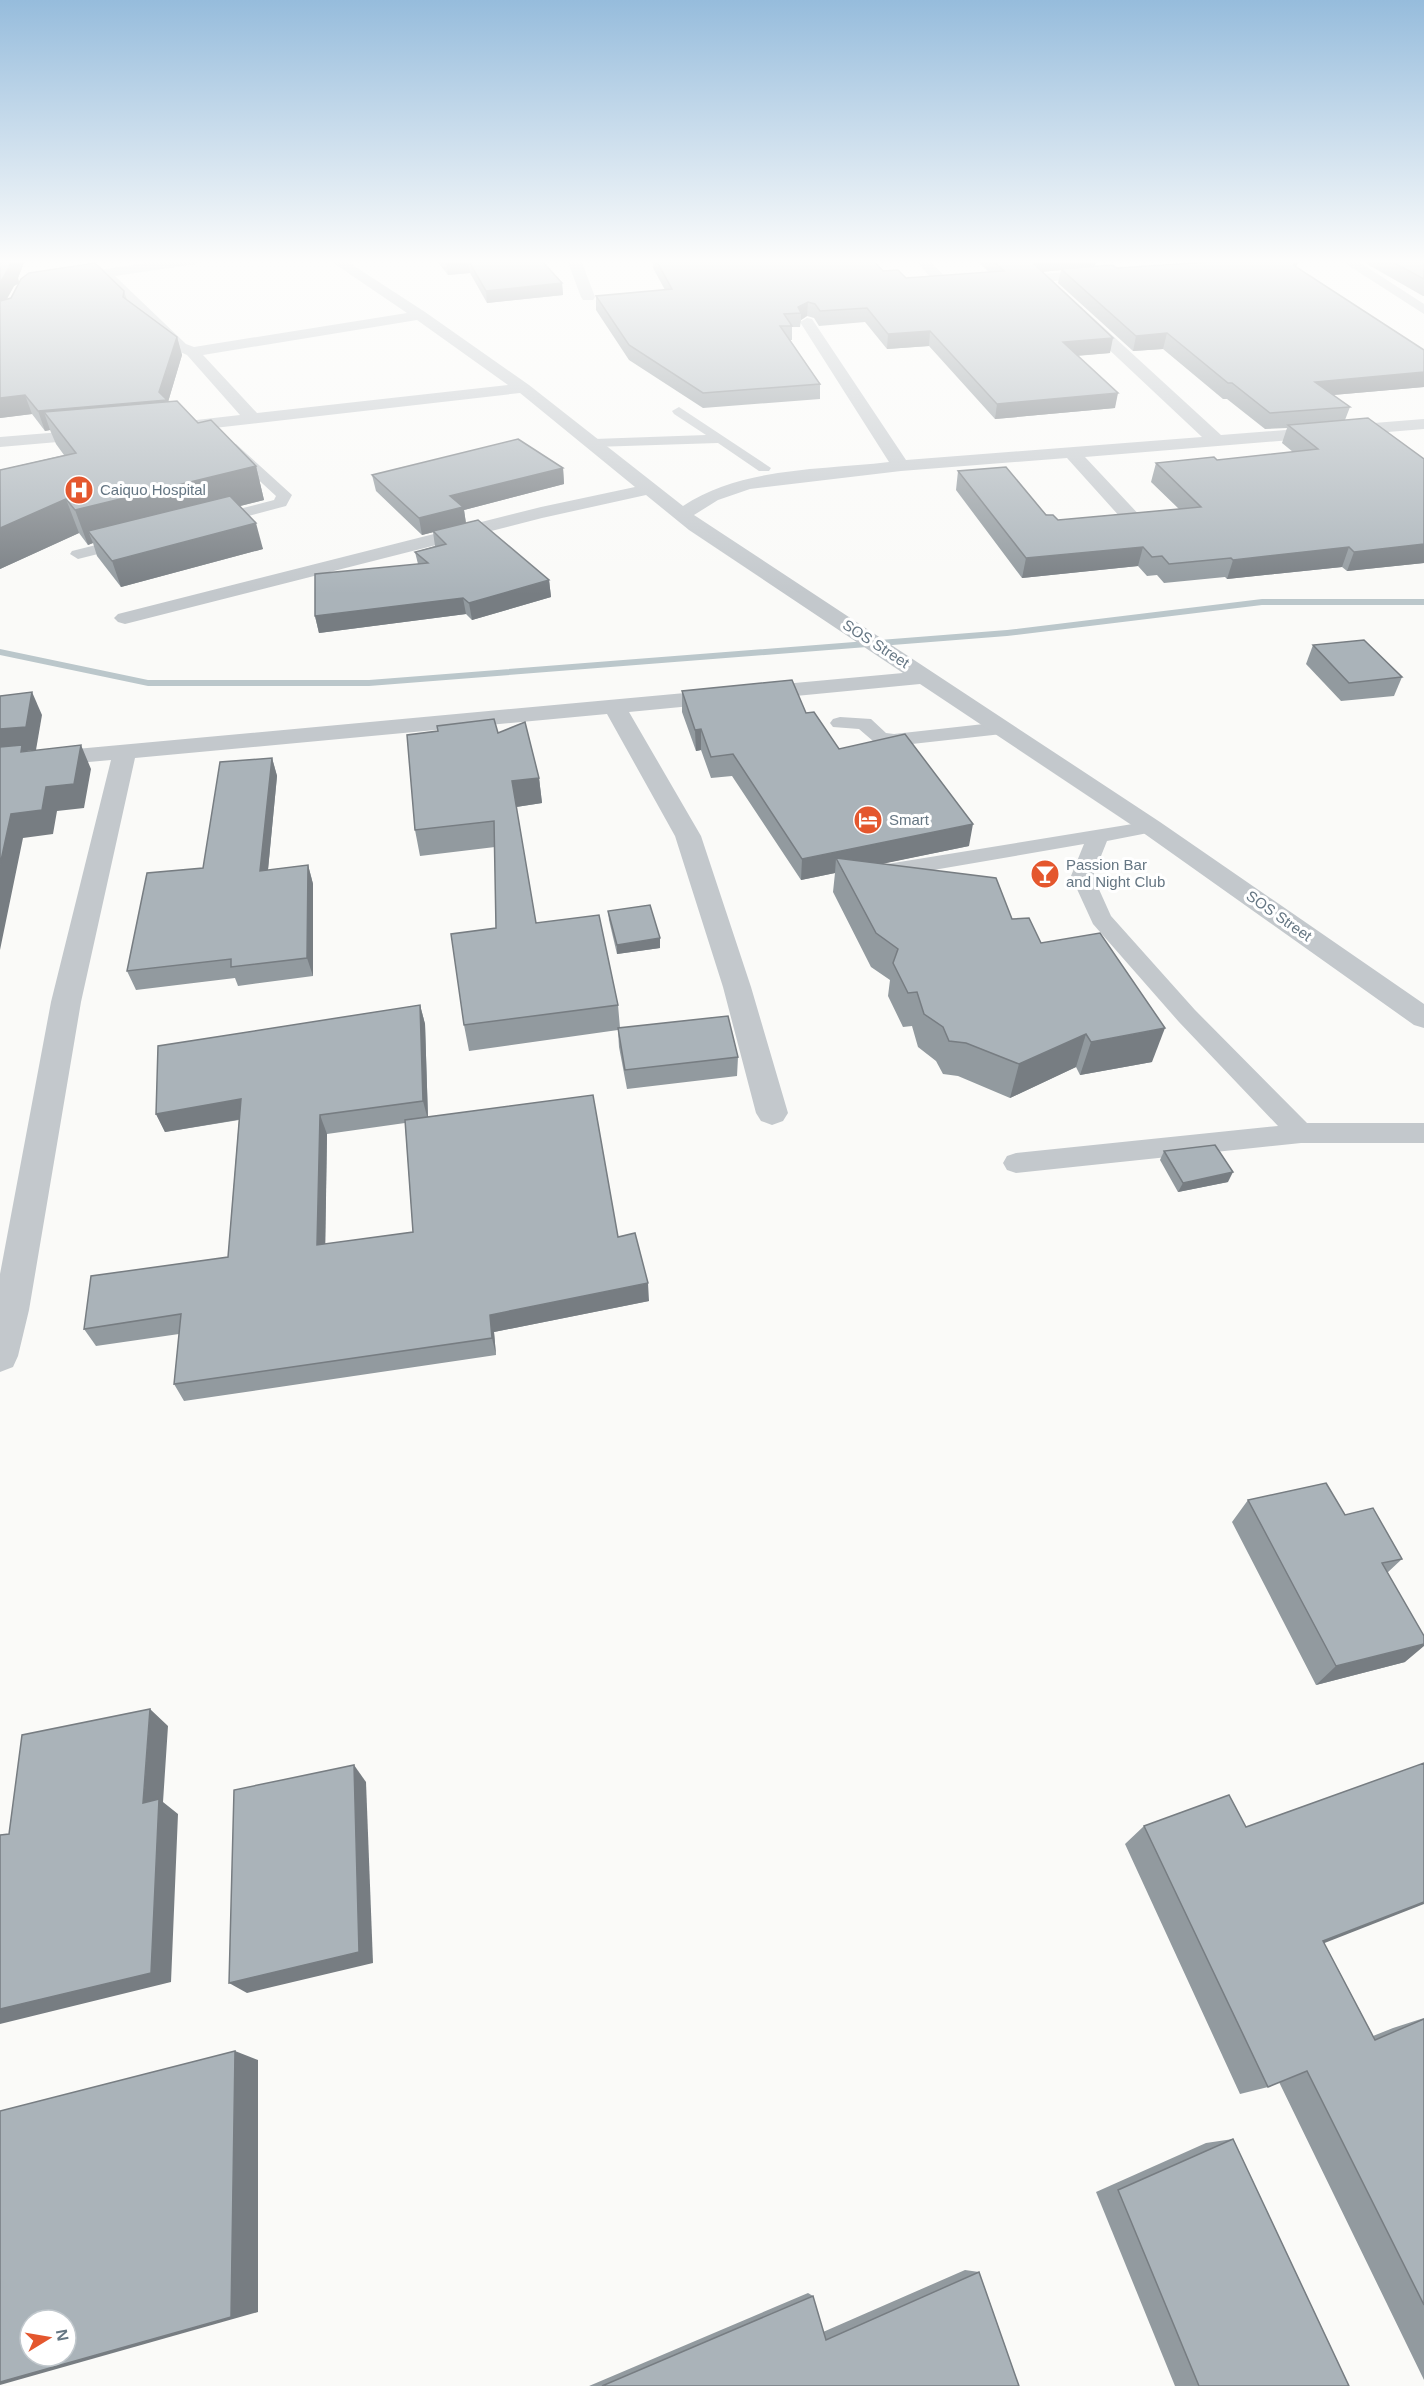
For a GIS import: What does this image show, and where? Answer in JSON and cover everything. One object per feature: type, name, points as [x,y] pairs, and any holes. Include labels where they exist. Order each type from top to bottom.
[{"type":"street","points":[[210,371],[252,418]]},
{"type":"street","name":"SOS Street","points":[[500,371],[594,443],[682,515],[1151,827],[1424,1018]]},
{"type":"street","points":[[839,371],[901,466]]},
{"type":"street","points":[[1142,371],[1218,442]]},
{"type":"street","points":[[156,430],[523,388]]},
{"type":"street","points":[[682,515],[711,496],[747,484],[901,466],[1422,426]]},
{"type":"street","points":[[0,442],[114,433]]},
{"type":"street","points":[[1072,453],[1137,524]]},
{"type":"street","points":[[125,618],[541,513],[650,489]]},
{"type":"street","points":[[0,763],[927,677]]},
{"type":"street","points":[[615,705],[688,836],[737,987],[772,1113]]},
{"type":"street","points":[[0,1356],[11,1310],[66,1002],[125,750]]},
{"type":"lane","points":[[679,411],[764,468]]},
{"type":"lane","points":[[191,526],[280,504],[284,495],[237,454],[210,424]]},
{"type":"lane","points":[[594,443],[721,439]]},
{"type":"lane","points":[[78,554],[146,537]]},
{"type":"lane","points":[[840,723],[864,723],[880,737],[894,740],[1002,729]]},
{"type":"lane","points":[[881,872],[1151,827]]},
{"type":"lane","points":[[1098,837],[1082,876],[1101,919],[1187,1016],[1301,1133]]},
{"type":"lane","points":[[1016,1163],[1301,1133],[1424,1133]]},
{"type":"building","points":[[0,371],[166,371],[159,392],[167,400],[38,411],[25,395],[0,398]]},
{"type":"building","points":[[670,371],[811,371],[820,384],[703,393]]},
{"type":"building","points":[[967,371],[1095,371],[1118,393],[997,404]]},
{"type":"building","points":[[1214,371],[1424,371],[1315,382],[1350,407],[1270,413],[1232,383],[1228,383]]},
{"type":"building","points":[[177,401],[198,423],[211,420],[256,466],[75,510],[66,499],[0,528],[0,470],[76,453],[44,412]]},
{"type":"building","points":[[1368,418],[1424,459],[1424,544],[1354,552],[1349,547],[1233,560],[1231,558],[1169,564],[1162,556],[1152,557],[1143,547],[1026,558],[958,471],[1006,467],[1046,515],[1053,515],[1058,520],[1201,507],[1156,463],[1214,457],[1217,460],[1318,449],[1288,425]]},
{"type":"building","points":[[518,439],[563,468],[450,496],[463,507],[419,518],[372,475]]},
{"type":"building","points":[[230,496],[256,523],[112,561],[88,531]]},
{"type":"building","points":[[478,520],[549,580],[469,603],[463,598],[315,616],[315,574],[428,563],[415,552],[446,544],[433,531]]},
{"type":"building","points":[[1364,640],[1402,677],[1349,683],[1313,645]]},
{"type":"building","points":[[792,680],[806,713],[814,712],[839,749],[905,734],[973,824],[802,859],[733,754],[711,757],[701,729],[695,730],[682,691]]},
{"type":"building","points":[[32,692],[26,727],[0,729],[0,696]]},
{"type":"building","points":[[494,719],[498,733],[525,722],[539,778],[512,781],[536,923],[599,915],[618,1005],[464,1025],[451,934],[496,928],[494,821],[415,830],[407,735],[438,731],[437,726]]},
{"type":"building","points":[[22,745],[21,752],[81,745],[74,784],[46,787],[42,810],[11,814],[0,865],[0,747]]},
{"type":"building","points":[[272,758],[260,871],[308,865],[307,958],[231,967],[231,959],[127,971],[147,873],[203,868],[220,762]]},
{"type":"building","points":[[836,858],[996,878],[1012,919],[1029,918],[1041,943],[1100,933],[1165,1028],[1091,1042],[1086,1034],[1019,1064],[966,1043],[949,1041],[943,1027],[924,1014],[917,992],[908,993],[893,963],[898,949],[876,933]]},
{"type":"building","points":[[650,905],[660,938],[617,945],[608,911]]},
{"type":"building","points":[[420,1005],[423,1101],[320,1115],[317,1245],[413,1232],[405,1120],[593,1095],[618,1237],[635,1233],[648,1283],[490,1315],[492,1338],[174,1384],[181,1314],[84,1329],[91,1276],[228,1257],[241,1099],[156,1114],[158,1046]]},
{"type":"building","points":[[728,1016],[738,1057],[625,1070],[618,1028]]},
{"type":"building","points":[[1215,1145],[1233,1172],[1183,1183],[1164,1151]]},
{"type":"building","points":[[1326,1483],[1345,1515],[1373,1508],[1402,1559],[1382,1563],[1424,1636],[1424,1644],[1336,1666],[1248,1500]]},
{"type":"building","points":[[150,1709],[143,1803],[159,1799],[151,1973],[0,2009],[0,1835],[9,1834],[22,1735]]},
{"type":"building","points":[[1424,1763],[1424,1902],[1323,1941],[1375,2040],[1424,2019],[1424,2305],[1307,2071],[1268,2087],[1144,1826],[1229,1795],[1246,1827]]},
{"type":"building","points":[[354,1765],[359,1952],[229,1983],[234,1790]]},
{"type":"building","points":[[235,2051],[231,2317],[78,2360],[78,2308],[18,2308],[18,2368],[50,2368],[0,2382],[0,2111]]},
{"type":"building","points":[[1233,2139],[1349,2386],[1199,2386],[1118,2190]]},
{"type":"building","points":[[979,2272],[1019,2386],[602,2386],[813,2296],[826,2340]]},
{"type":"waterway","points":[[0,652],[148,683],[369,683],[1007,633],[1262,602],[1424,602]]},
{"type":"place","name":"Caiquo Hospital","points":[[79,490]]},
{"type":"place","name":"Smart","points":[[868,820]]},
{"type":"place","name":"Passion Bar and Night Club","points":[[1045,874]]}]
